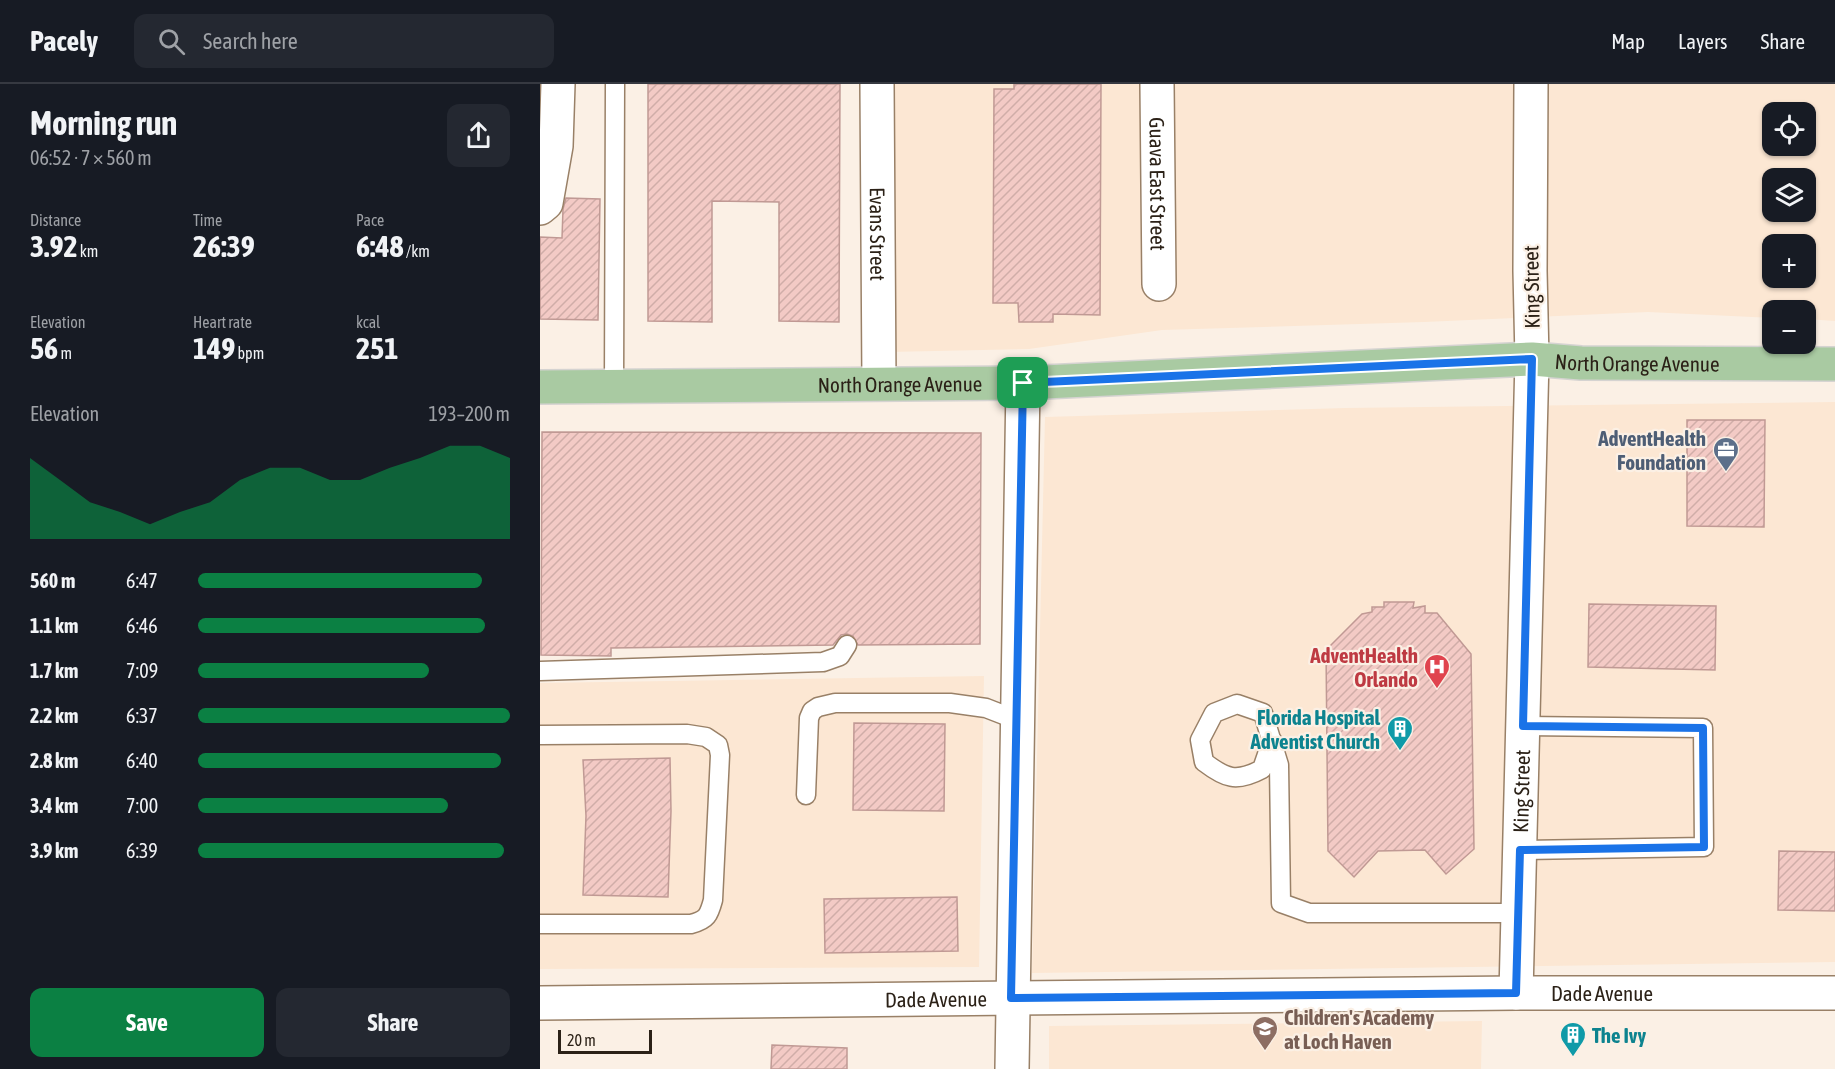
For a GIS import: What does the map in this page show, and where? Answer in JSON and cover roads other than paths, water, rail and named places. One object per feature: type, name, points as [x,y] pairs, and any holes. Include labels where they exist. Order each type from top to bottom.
[{"type":"main road","name":"North Orange Avenue","points":[[540,387],[1023,383],[1532,359],[1581,363],[1835,364]]},
{"type":"street","points":[[540,208],[546,203],[556,146],[558,84]]},
{"type":"street","name":"Evans Street","points":[[877,84],[879,383]]},
{"type":"street","name":"Guava East Street","points":[[1157,84],[1159,284]]},
{"type":"street","name":"King Street","points":[[1516,993],[1532,359],[1531,84]]},
{"type":"street","points":[[1012,1069],[1011,998],[1023,383]]},
{"type":"street","name":"Dade Avenue","points":[[540,1003],[745,1003],[1516,993],[1835,993]]},
{"type":"lane","points":[[614,386],[615,84]]},
{"type":"lane","points":[[540,671],[823,662],[840,656],[847,645]]},
{"type":"lane","points":[[806,795],[809,718],[812,711],[818,707],[855,702],[950,703],[986,708],[1017,720]]},
{"type":"lane","points":[[1272,740],[1262,769],[1248,776],[1223,776],[1204,762],[1200,740],[1214,713],[1237,704],[1263,713],[1272,740],[1280,765],[1281,903],[1309,913],[1518,913]]},
{"type":"lane","points":[[1520,850],[1704,847],[1703,728],[1523,726]]},
{"type":"lane","points":[[540,735],[687,734],[705,737],[718,745],[720,755],[713,900],[710,912],[702,921],[691,924],[540,924]]},
{"type":"place","name":"AdventHealth Foundation","points":[[1726,473]]},
{"type":"place","name":"AdventHealth Orlando","points":[[1437,690]]},
{"type":"place","name":"Florida Hospital Adventist Church","points":[[1400,752]]},
{"type":"place","name":"Children's Academy at Loch Haven","points":[[1265,1052]]},
{"type":"place","name":"The Ivy","points":[[1573,1058]]}]
